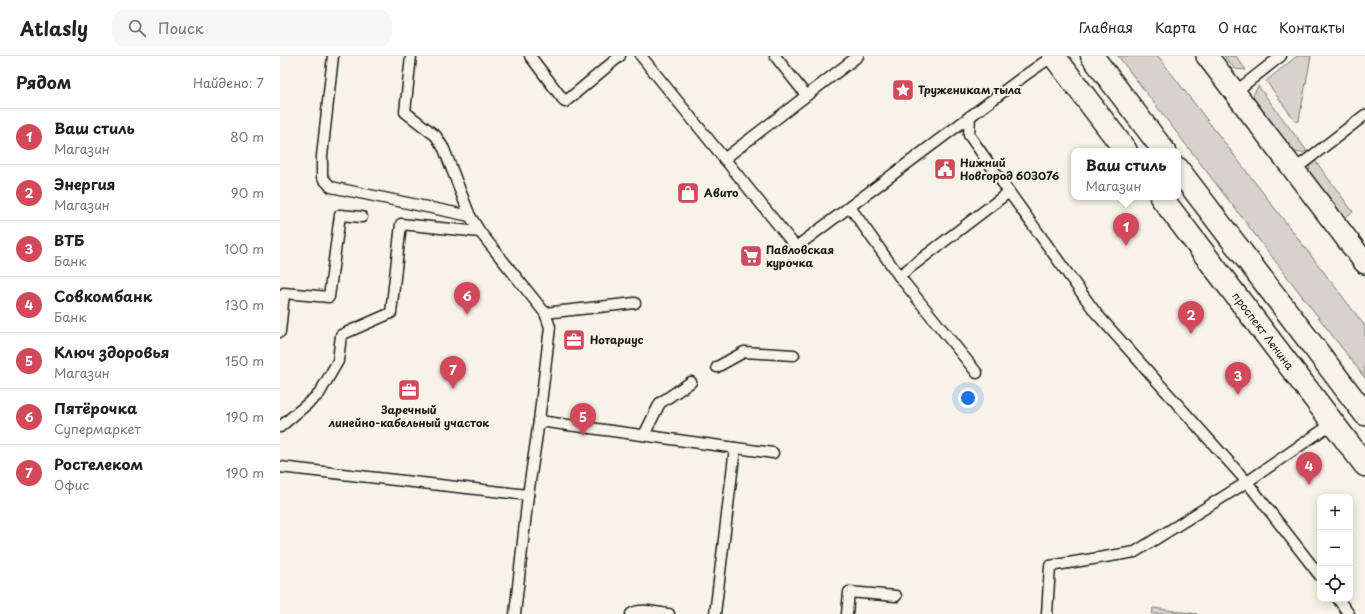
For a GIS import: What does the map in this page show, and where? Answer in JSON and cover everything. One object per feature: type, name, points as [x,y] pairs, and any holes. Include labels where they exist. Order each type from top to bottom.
[{"type":"main road","points":[[1054,56],[1124,148]]},
{"type":"main road","points":[[1092,56],[1162,148]]},
{"type":"main road","points":[[1181,173],[1365,414]]},
{"type":"main road","name":"проспект Ленина","points":[[1163,200],[1365,465]]},
{"type":"street","points":[[1207,56],[1365,263]]},
{"type":"lane","points":[[334,56],[322,156],[322,177],[330,187],[470,216]]},
{"type":"lane","points":[[411,56],[405,112],[436,136],[444,149],[470,216],[480,232],[545,313],[550,327],[539,421],[528,495],[515,614]]},
{"type":"lane","points":[[530,56],[565,102],[620,56]]},
{"type":"lane","points":[[641,56],[796,247],[970,116],[1054,56]]},
{"type":"lane","points":[[775,56],[806,95]]},
{"type":"lane","points":[[724,159],[858,56]]},
{"type":"lane","points":[[1235,92],[1281,56]]},
{"type":"lane","points":[[1294,170],[1365,115]]},
{"type":"lane","points":[[970,116],[969,135],[1096,313],[1247,482],[1317,572]]},
{"type":"lane","points":[[899,276],[1009,192]]},
{"type":"lane","points":[[850,207],[899,276],[977,373]]},
{"type":"lane","points":[[280,332],[284,293],[329,297],[340,216],[362,217]]},
{"type":"lane","points":[[280,427],[319,394],[338,361],[341,335],[391,313],[401,224],[480,232]]},
{"type":"lane","points":[[545,313],[635,303]]},
{"type":"lane","points":[[717,367],[744,352],[794,355]]},
{"type":"lane","points":[[644,435],[660,403],[691,382]]},
{"type":"lane","points":[[539,421],[773,453]]},
{"type":"lane","points":[[1047,614],[1050,566],[1135,552],[1247,482],[1333,423]]},
{"type":"lane","points":[[715,614],[735,448]]},
{"type":"lane","points":[[280,467],[528,495]]},
{"type":"lane","points":[[847,614],[849,592],[896,596]]},
{"type":"lane","points":[[1340,602],[1349,614]]},
{"type":"lane","points":[[631,614],[634,611],[669,614]]},
{"type":"shaded area","points":[[1118,56],[1158,56],[1365,326],[1365,378]]},
{"type":"shaded area","points":[[1224,56],[1236,56],[1246,70],[1235,69]]},
{"type":"shaded area","points":[[1297,56],[1311,56],[1299,120],[1296,122],[1266,81]]},
{"type":"shaded area","points":[[1258,86],[1307,151],[1300,153],[1292,151],[1254,101],[1253,96]]},
{"type":"shaded area","points":[[1314,159],[1353,212],[1343,218],[1309,173],[1310,164]]},
{"type":"shaded area","points":[[1153,608],[1197,614],[1152,614]]},
{"type":"place","name":"Труженикам тыла","points":[[903,90]]},
{"type":"place","name":"Нижний Новгород 603076","points":[[945,169]]},
{"type":"place","name":"Авито","points":[[688,193]]},
{"type":"place","name":"Ваш стиль","points":[[1126,246]]},
{"type":"place","name":"Павловская курочка","points":[[751,256]]},
{"type":"place","name":"Пятёрочка","points":[[467,315]]},
{"type":"place","name":"Энергия","points":[[1191,334]]},
{"type":"place","name":"Нотариус","points":[[574,340]]},
{"type":"place","name":"Ростелеком","points":[[453,389]]},
{"type":"place","name":"Заречный линейно-кабельный участок","points":[[409,390]]},
{"type":"place","name":"ВТБ","points":[[1238,395]]},
{"type":"place","name":"Ключ здоровья","points":[[583,436]]},
{"type":"place","name":"Совкомбанк","points":[[1309,485]]}]
